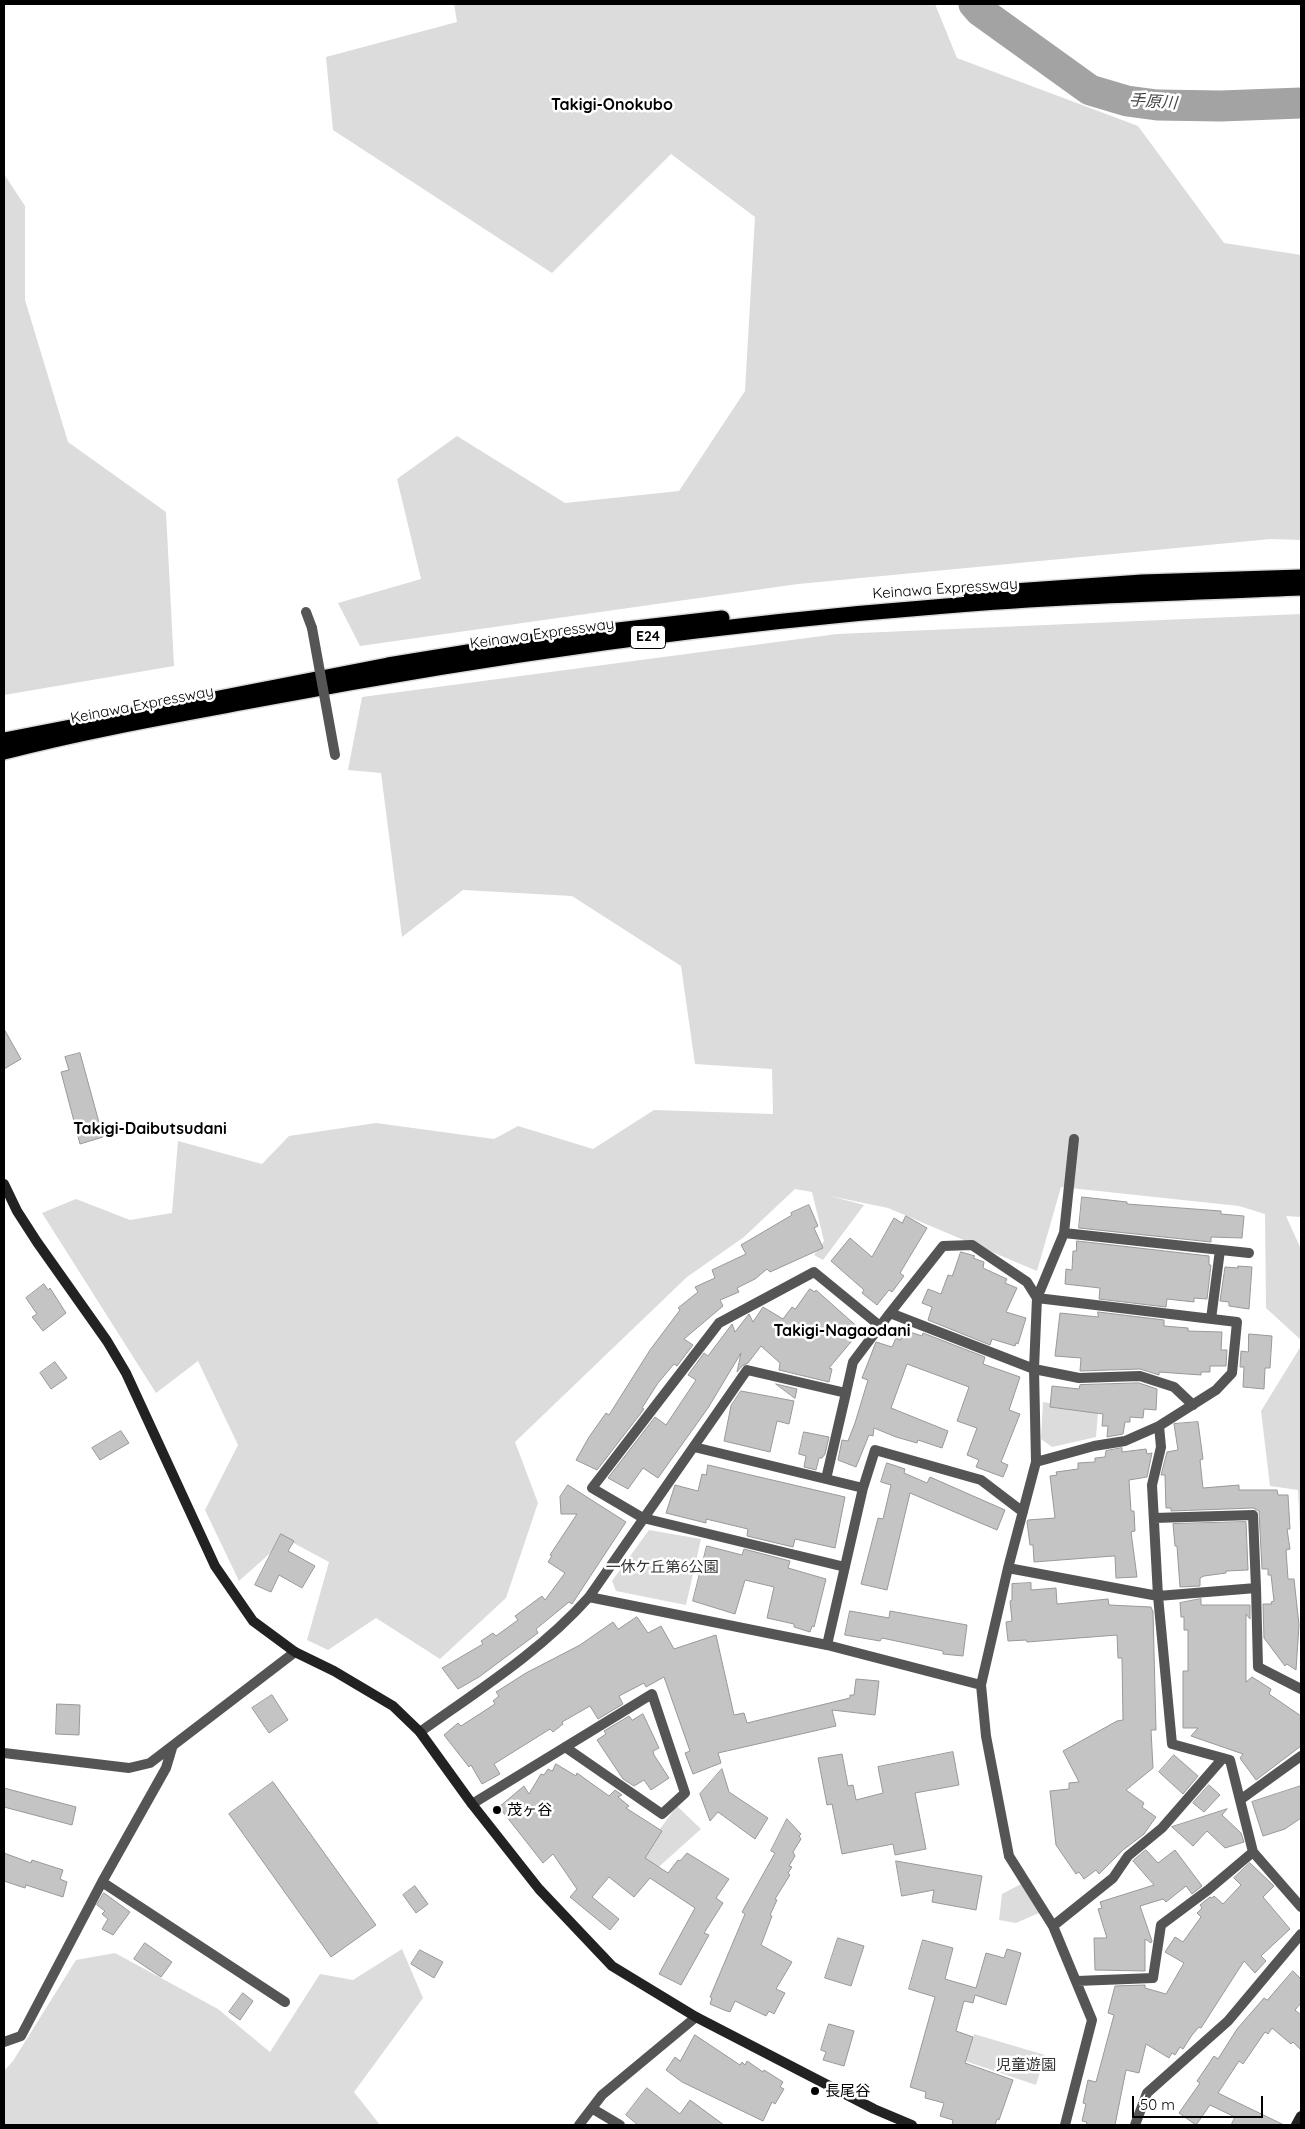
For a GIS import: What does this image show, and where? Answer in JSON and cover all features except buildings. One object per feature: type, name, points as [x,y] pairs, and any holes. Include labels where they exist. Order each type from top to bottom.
[{"type":"highway","name":"Keinawa Expressway","points":[[4,740],[388,664],[566,636],[795,609],[948,595],[1142,582],[1301,577]]},
{"type":"highway","name":"Keinawa Expressway","points":[[4,752],[381,677],[568,647],[796,619],[948,605],[1143,594],[1301,588]]},
{"type":"street","points":[[306,612],[312,628],[335,755]]},
{"type":"street","points":[[1066,2125],[1092,2020],[1053,1926],[1009,1856],[986,1736],[981,1685],[1008,1568],[1036,1462],[1034,1369],[1037,1298],[1064,1233],[1074,1139]]},
{"type":"street","points":[[4,1184],[17,1211],[37,1242],[107,1341],[126,1373],[215,1566],[253,1621],[295,1652],[334,1671],[393,1706],[420,1732],[472,1804],[539,1889],[612,1966],[696,2017],[874,2109],[912,2125]]},
{"type":"street","points":[[1064,1233],[1249,1253]]},
{"type":"street","points":[[826,1479],[853,1362],[943,1246],[972,1245],[1027,1282],[1037,1298]]},
{"type":"street","points":[[1211,1319],[1220,1250]]},
{"type":"street","points":[[845,1567],[643,1518],[592,1488],[719,1323],[814,1272],[880,1326]]},
{"type":"street","points":[[1036,1462],[1094,1446],[1124,1441],[1159,1426],[1216,1390],[1232,1373],[1237,1322],[1037,1298]]},
{"type":"street","points":[[890,1313],[1034,1369],[1080,1378],[1140,1376],[1174,1386],[1193,1405]]},
{"type":"street","points":[[420,1732],[518,1663],[568,1621],[590,1597],[747,1370],[846,1392]]},
{"type":"street","points":[[1159,1426],[1161,1447],[1152,1485],[1158,1596],[1172,1744],[1230,1760],[1253,1852],[1301,1906]]},
{"type":"street","points":[[694,1447],[863,1488]]},
{"type":"street","points":[[826,1646],[863,1488],[875,1450],[981,1480],[1023,1512]]},
{"type":"street","points":[[1154,1518],[1253,1515],[1258,1666],[1301,1689]]},
{"type":"street","points":[[1008,1568],[1158,1596],[1256,1588]]},
{"type":"street","points":[[590,1597],[826,1646],[981,1685]]},
{"type":"street","points":[[4,1753],[128,1768],[150,1763],[295,1652]]},
{"type":"street","points":[[472,1804],[565,1747],[652,1694],[684,1793],[662,1814],[565,1747]]},
{"type":"street","points":[[4,2042],[21,2036],[102,1882],[166,1768],[172,1748]]},
{"type":"street","points":[[1240,1800],[1301,1756]]},
{"type":"street","points":[[1053,1926],[1113,1878],[1128,1856],[1162,1828],[1223,1758]]},
{"type":"street","points":[[1077,1980],[1153,1978],[1161,1925],[1208,1890],[1253,1852]]},
{"type":"street","points":[[102,1882],[285,2002]]},
{"type":"street","points":[[1135,2125],[1148,2093],[1228,2021],[1301,1934]]},
{"type":"street","points":[[578,2125],[593,2109],[602,2095],[696,2017]]},
{"type":"street","points":[[593,2109],[620,2125]]},
{"type":"street","points":[[1296,2125],[1301,2116]]},
{"type":"green space","points":[[454,4],[935,4],[957,58],[1138,126],[1224,243],[1301,255],[1301,540],[1271,539],[798,584],[360,646],[338,603],[421,579],[397,479],[457,436],[565,503],[679,491],[745,391],[755,217],[671,154],[552,273],[333,130],[326,57],[457,22]]},
{"type":"green space","points":[[4,174],[25,206],[25,300],[68,442],[166,512],[174,666],[4,695]]},
{"type":"green space","points":[[1301,614],[1301,1217],[1286,1216],[1301,1249],[1301,1340],[1266,1308],[1265,1214],[1239,1206],[1061,1187],[1037,1271],[888,1208],[830,1196],[864,1205],[823,1260],[814,1255],[824,1241],[812,1192],[795,1189],[744,1237],[687,1277],[515,1442],[538,1503],[506,1598],[440,1659],[376,1618],[328,1650],[307,1640],[329,1562],[286,1539],[239,1581],[205,1510],[238,1445],[198,1361],[156,1393],[42,1213],[76,1199],[130,1220],[172,1213],[178,1141],[262,1164],[289,1136],[376,1123],[494,1139],[518,1126],[593,1149],[654,1110],[773,1114],[772,1069],[695,1064],[681,966],[572,896],[463,890],[402,937],[381,773],[348,770],[362,697],[837,634]]},
{"type":"green space","points":[[1301,1346],[1301,1549],[1298,1490],[1270,1486],[1261,1411]]},
{"type":"green space","points":[[1043,1402],[1098,1411],[1096,1437],[1052,1447],[1041,1439]]},
{"type":"green space","name":"一休ケ丘第6公園","points":[[649,1530],[701,1539],[686,1605],[616,1591],[612,1581]]},
{"type":"green space","points":[[677,1806],[701,1829],[652,1873],[636,1861]]},
{"type":"green space","points":[[1023,1883],[1041,1912],[1016,1923],[999,1920],[1002,1894]]},
{"type":"green space","points":[[402,1949],[423,1998],[354,2092],[380,2125],[4,2125],[4,2071],[13,2061],[76,1960],[115,1953],[218,2009],[270,2052],[320,1974],[353,1980]]},
{"type":"green space","name":"児童遊園","points":[[974,2034],[1045,2055],[1036,2085],[965,2061]]},
{"type":"waterway","name":"手原川","points":[[974,4],[980,11],[1090,90],[1127,101],[1157,105],[1221,106],[1301,103]]},
{"type":"place","name":"茂ヶ谷","points":[[497,1810]]},
{"type":"place","name":"長尾谷","points":[[815,2091]]},
{"type":"district","name":"Takigi-Onokubo","points":[[612,105]]},
{"type":"district","name":"Takigi-Daibutsudani","points":[[150,1129]]},
{"type":"district","name":"Takigi-Nagaodani","points":[[842,1331]]}]
